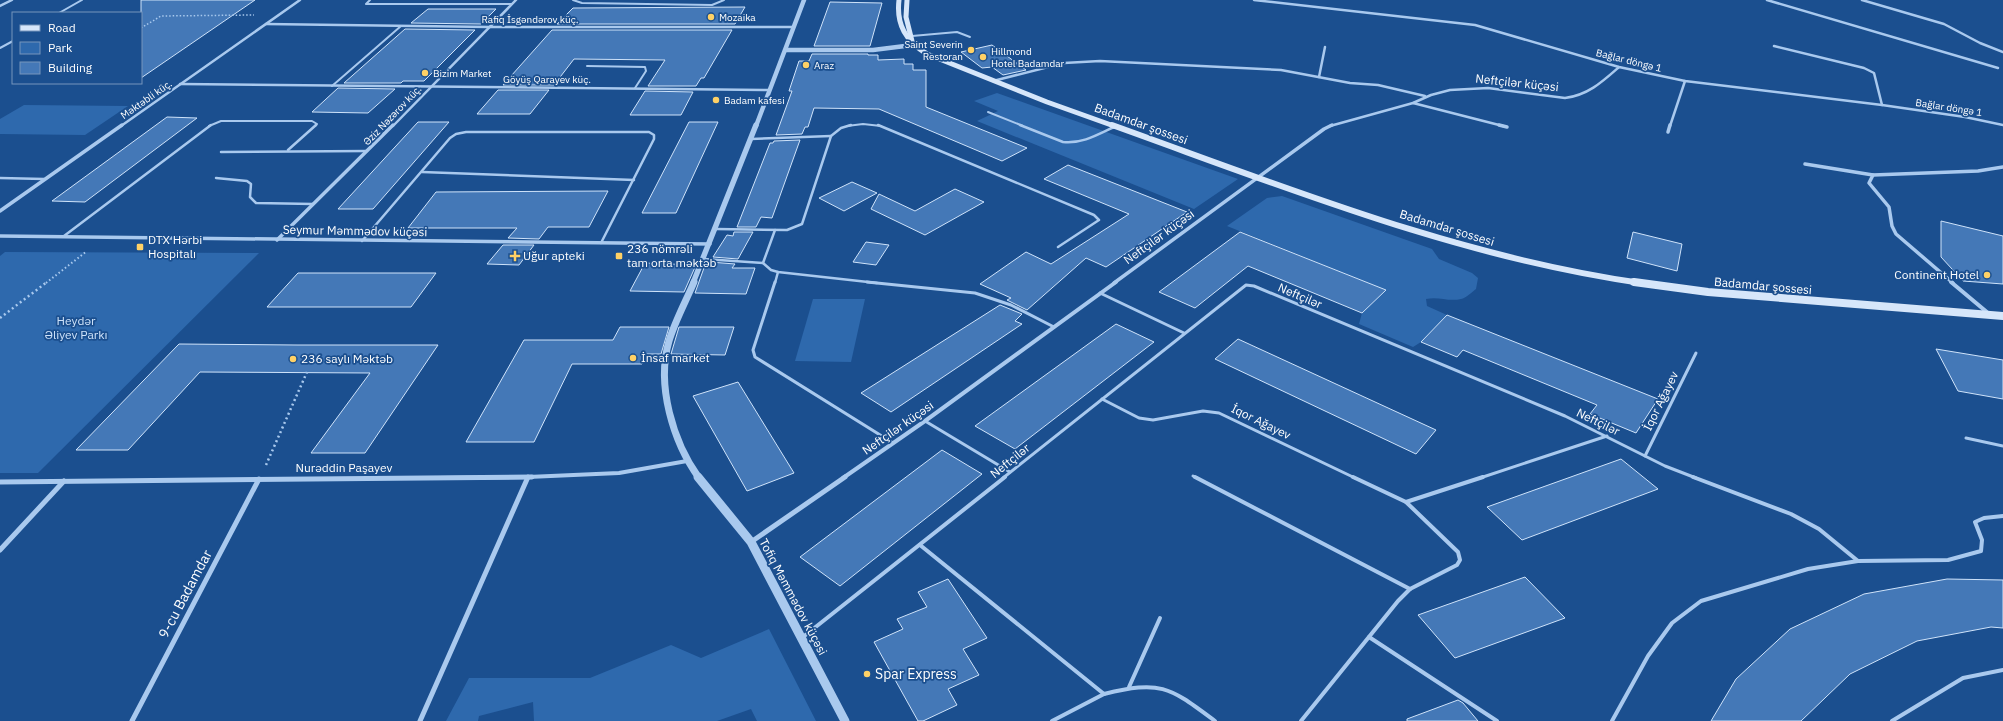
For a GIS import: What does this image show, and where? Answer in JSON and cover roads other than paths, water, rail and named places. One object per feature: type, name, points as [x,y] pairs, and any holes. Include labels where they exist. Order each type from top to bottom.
[{"type":"main road","name":"Badamdar şossesi","points":[[899,0],[898,17],[901,30],[913,45],[936,59],[990,81],[1258,177],[1438,238],[1517,259],[1596,276],[1708,292],[2003,316]]},
{"type":"main road","points":[[907,0],[906,17],[912,36],[913,45]]},
{"type":"street","points":[[0,6],[12,0]]},
{"type":"street","name":"Məktəbli küç.","points":[[0,211],[300,0]]},
{"type":"street","name":"Əziz Nəzərov küç.","points":[[277,240],[368,151],[516,0]]},
{"type":"street","name":"Tofiq Məmmədov küçəsi","points":[[804,0],[716,229],[669,342],[664,383],[674,429],[687,461],[709,492],[751,542],[845,721]]},
{"type":"street","name":"Bağlar döngə 1","points":[[1254,0],[1475,25],[1619,66],[1685,81],[1882,105],[1965,117],[2003,125]]},
{"type":"street","points":[[1768,0],[1998,68]]},
{"type":"street","points":[[1862,0],[1944,24],[1980,43],[2003,52]]},
{"type":"street","name":"Rafiq İsgəndərov küç.","points":[[266,24],[490,27],[794,27]]},
{"type":"street","points":[[786,50],[873,50],[913,45]]},
{"type":"street","points":[[1774,46],[1864,68],[1874,73],[1882,105]]},
{"type":"street","points":[[1319,77],[1325,47]]},
{"type":"street","points":[[990,81],[1064,63],[1100,61],[1281,70],[1350,83],[1378,85],[1425,96]]},
{"type":"street","name":"Neftçilər küçəsi","points":[[751,542],[925,421],[1258,177],[1334,124],[1413,103],[1425,96],[1463,87],[1565,98],[1583,96],[1619,66]]},
{"type":"street","points":[[1668,132],[1685,81]]},
{"type":"street","name":"Göyüş Qarayev küç.","points":[[180,84],[770,90]]},
{"type":"street","points":[[1413,103],[1507,127]]},
{"type":"street","points":[[1805,164],[1873,175],[1978,171],[2003,167]]},
{"type":"street","points":[[1873,175],[1869,183],[1872,189],[1889,207],[1890,226],[1896,234],[1990,315]]},
{"type":"street","name":"Seymur Məmmədov küçəsi","points":[[0,236],[710,244]]},
{"type":"street","name":"Nurəddin Paşayev","points":[[0,482],[528,477],[619,473],[687,461]]},
{"type":"street","points":[[420,721],[528,477]]},
{"type":"street","name":"9-cu Badamdar","points":[[132,721],[259,479]]},
{"type":"street","points":[[0,550],[64,481]]},
{"type":"lane","points":[[61,12],[82,0]]},
{"type":"lane","points":[[370,0],[366,4],[512,4]]},
{"type":"lane","points":[[573,0],[582,3],[712,5],[724,0]]},
{"type":"lane","points":[[332,86],[401,26]]},
{"type":"lane","points":[[912,36],[957,32],[970,37]]},
{"type":"lane","points":[[0,48],[12,42]]},
{"type":"lane","points":[[587,66],[645,67],[646,71],[635,88]]},
{"type":"lane","points":[[988,112],[1063,142],[1072,144],[1079,144],[1116,126]]},
{"type":"lane","points":[[64,236],[209,126],[221,121],[312,121],[317,124],[288,150]]},
{"type":"lane","points":[[716,229],[787,230],[802,224],[831,136],[846,126],[858,123],[876,124],[1094,215],[1099,220],[1058,247]]},
{"type":"lane","points":[[362,241],[450,138],[456,134],[466,132],[649,132],[654,135],[654,139],[601,243]]},
{"type":"lane","points":[[751,139],[831,136]]},
{"type":"lane","points":[[221,152],[288,150],[368,151]]},
{"type":"lane","points":[[422,172],[634,180]]},
{"type":"lane","points":[[0,178],[44,179]]},
{"type":"lane","points":[[216,178],[247,181],[251,184],[250,197],[256,203],[313,204]]},
{"type":"lane","points":[[763,263],[776,230]]},
{"type":"lane","points":[[704,259],[763,263],[771,270],[778,272],[976,293],[1011,305],[1054,327]]},
{"type":"lane","points":[[778,272],[753,350],[755,357],[893,443]]},
{"type":"lane","name":"Neftçilər","points":[[802,638],[1241,288],[1246,286],[1254,286],[1565,416],[1664,466],[1791,514],[1819,529],[1858,561]]},
{"type":"lane","points":[[1100,293],[1184,334]]},
{"type":"lane","name":"İqor Ağayev","points":[[1645,456],[1696,353]]},
{"type":"lane","name":"İqor Ağayev","points":[[1102,399],[1139,418],[1153,420],[1203,411],[1219,414],[1406,502],[1458,552],[1460,560],[1456,565],[1410,589],[1398,601],[1301,721]]},
{"type":"lane","points":[[925,421],[1010,472]]},
{"type":"lane","points":[[1406,502],[1607,436]]},
{"type":"lane","points":[[1966,438],[2003,446]]},
{"type":"lane","points":[[1193,476],[1410,589]]},
{"type":"lane","points":[[1612,721],[1648,656],[1672,623],[1701,601],[1808,569],[1858,561],[1948,560],[1981,551],[1982,540],[1975,522],[1984,518],[2003,516]]},
{"type":"lane","points":[[920,545],[1104,694]]},
{"type":"lane","points":[[1129,688],[1160,618]]},
{"type":"lane","points":[[1369,637],[1498,721]]},
{"type":"lane","points":[[1892,721],[1963,678],[2003,670]]},
{"type":"lane","points":[[1052,721],[1104,694],[1129,688],[1158,687],[1172,691],[1215,721]]},
{"type":"place","name":"Mozaika","points":[[711,17]]},
{"type":"place","name":"Saint Severin Restoran","points":[[971,50]]},
{"type":"place","name":"Hillmond Hotel Badamdar","points":[[983,57]]},
{"type":"place","name":"Araz","points":[[806,65]]},
{"type":"place","name":"Bizim Market","points":[[425,73]]},
{"type":"place","name":"Badam kafesi","points":[[716,100]]},
{"type":"place","name":"DTX Hərbi Hospitalı","points":[[140,247]]},
{"type":"place","name":"Uğur apteki","points":[[515,256]]},
{"type":"place","name":"236 nömrəli tam orta məktəb","points":[[619,256]]},
{"type":"place","name":"Continent Hotel","points":[[1987,275]]},
{"type":"place","name":"İnsaf market","points":[[633,358]]},
{"type":"place","name":"236 saylı Məktəb","points":[[293,359]]},
{"type":"place","name":"Spar Express","points":[[867,674]]},
{"type":"park label","name":"Heydər Əliyev Parkı","points":[[76,328]]}]
